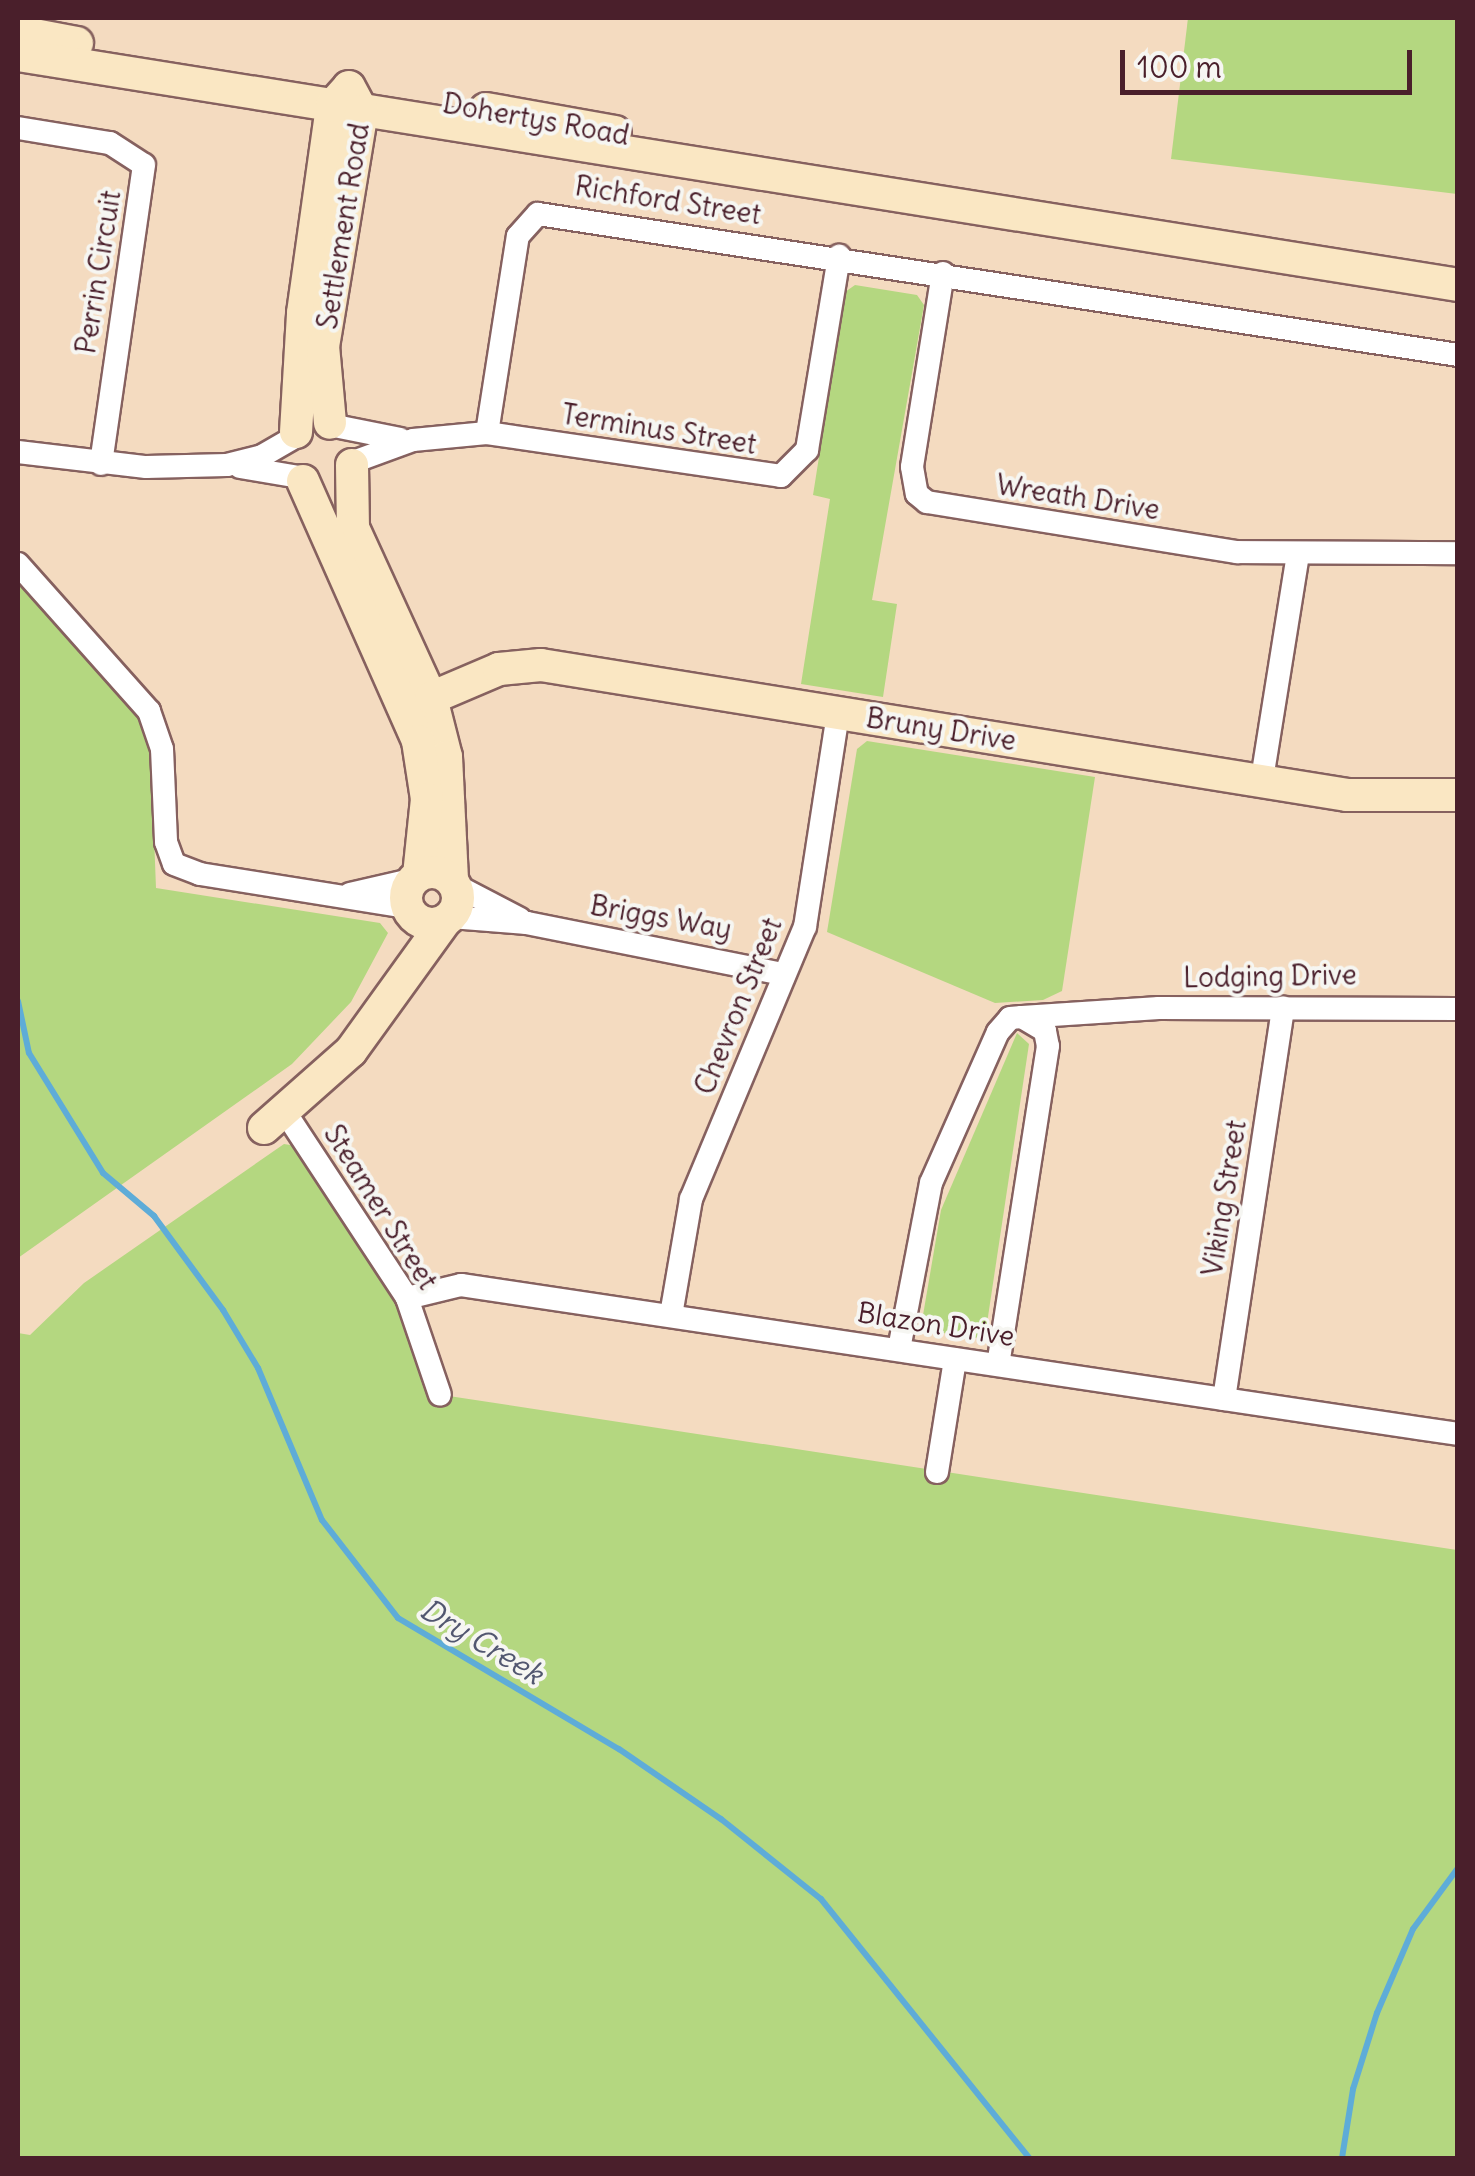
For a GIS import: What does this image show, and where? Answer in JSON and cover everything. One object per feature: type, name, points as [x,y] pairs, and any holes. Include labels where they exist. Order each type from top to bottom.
[{"type":"street","name":"Dohertys Road","points":[[18,32],[348,101]]},
{"type":"street","name":"Dohertys Road","points":[[18,55],[348,101],[564,122],[1052,223],[1458,285]]},
{"type":"street","name":"Settlement Road","points":[[335,425],[323,346],[348,101]]},
{"type":"street","name":"Settlement Road","points":[[294,435],[303,313],[348,101]]},
{"type":"street","name":"Perrin Circuit","points":[[18,128],[110,143],[144,165],[101,464]]},
{"type":"street","name":"Richford Street","points":[[488,433],[518,236],[538,214],[839,256]]},
{"type":"street","points":[[839,256],[1458,355]]},
{"type":"street","name":"Terminus Street","points":[[352,464],[413,440],[488,433],[769,478],[793,470],[807,450],[839,256]]},
{"type":"street","name":"Wreath Drive","points":[[943,273],[912,467],[917,494],[926,502],[1237,552],[1458,553]]},
{"type":"street","points":[[227,465],[262,456],[294,435],[335,425],[352,443],[352,528],[430,698],[450,784],[450,901],[351,1051],[274,1120]]},
{"type":"street","name":"Terminus Street","points":[[335,425],[413,440]]},
{"type":"street","points":[[294,435],[289,458],[418,741],[428,799],[399,982]]},
{"type":"street","points":[[18,452],[101,464],[227,465],[331,485],[352,464]]},
{"type":"street","points":[[1262,779],[1298,555]]},
{"type":"street","points":[[18,564],[149,712],[162,749],[166,842],[174,864],[200,874],[346,895],[413,893],[437,872],[450,901]]},
{"type":"street","name":"Bruny Drive","points":[[430,698],[499,669],[540,665],[1347,794],[1458,795]]},
{"type":"street","name":"Chevron Street","points":[[671,1315],[691,1199],[805,928],[838,714]]},
{"type":"street","points":[[413,893],[421,922],[450,901]]},
{"type":"street","name":"Briggs Way","points":[[450,901],[527,923],[783,974]]},
{"type":"street","name":"Briggs Way","points":[[450,901],[527,923]]},
{"type":"street","name":"Viking Street","points":[[1224,1399],[1283,1007]]},
{"type":"street","name":"Lodging Drive","points":[[1036,1026],[1084,1010],[1458,1009]]},
{"type":"street","points":[[899,1349],[932,1183],[998,1032],[1010,1018],[1036,1026],[1084,1010]]},
{"type":"street","points":[[998,1364],[1036,1026]]},
{"type":"street","name":"Steamer Street","points":[[274,1120],[408,1298],[440,1395]]},
{"type":"street","name":"Blazon Drive","points":[[408,1298],[460,1285],[1458,1434]]},
{"type":"street","points":[[937,1472],[955,1359]]},
{"type":"green space","points":[[1188,18],[1457,18],[1457,194],[1171,159]]},
{"type":"green space","points":[[855,285],[917,295],[924,305],[872,600],[897,604],[883,697],[801,684],[830,499],[813,495],[845,292]]},
{"type":"green space","points":[[18,580],[140,716],[151,756],[156,888],[380,923],[388,933],[351,1002],[292,1064],[18,1258]]},
{"type":"green space","points":[[867,741],[1095,777],[1062,991],[1043,1000],[995,1003],[827,932],[857,749]]},
{"type":"green space","points":[[1017,1033],[1029,1044],[986,1330],[976,1338],[930,1331],[922,1321],[941,1210]]},
{"type":"green space","points":[[284,1144],[296,1146],[373,1257],[402,1311],[429,1393],[1457,1550],[1457,2158],[18,2158],[18,1333],[30,1335],[84,1283]]},
{"type":"waterway","name":"Dry Creek","points":[[18,1001],[29,1053],[103,1173],[154,1216],[223,1310],[258,1368],[322,1520],[398,1618],[619,1749],[721,1819],[821,1899],[1029,2158]]},
{"type":"waterway","points":[[1342,2158],[1353,2089],[1377,2013],[1413,1929],[1458,1868]]}]
